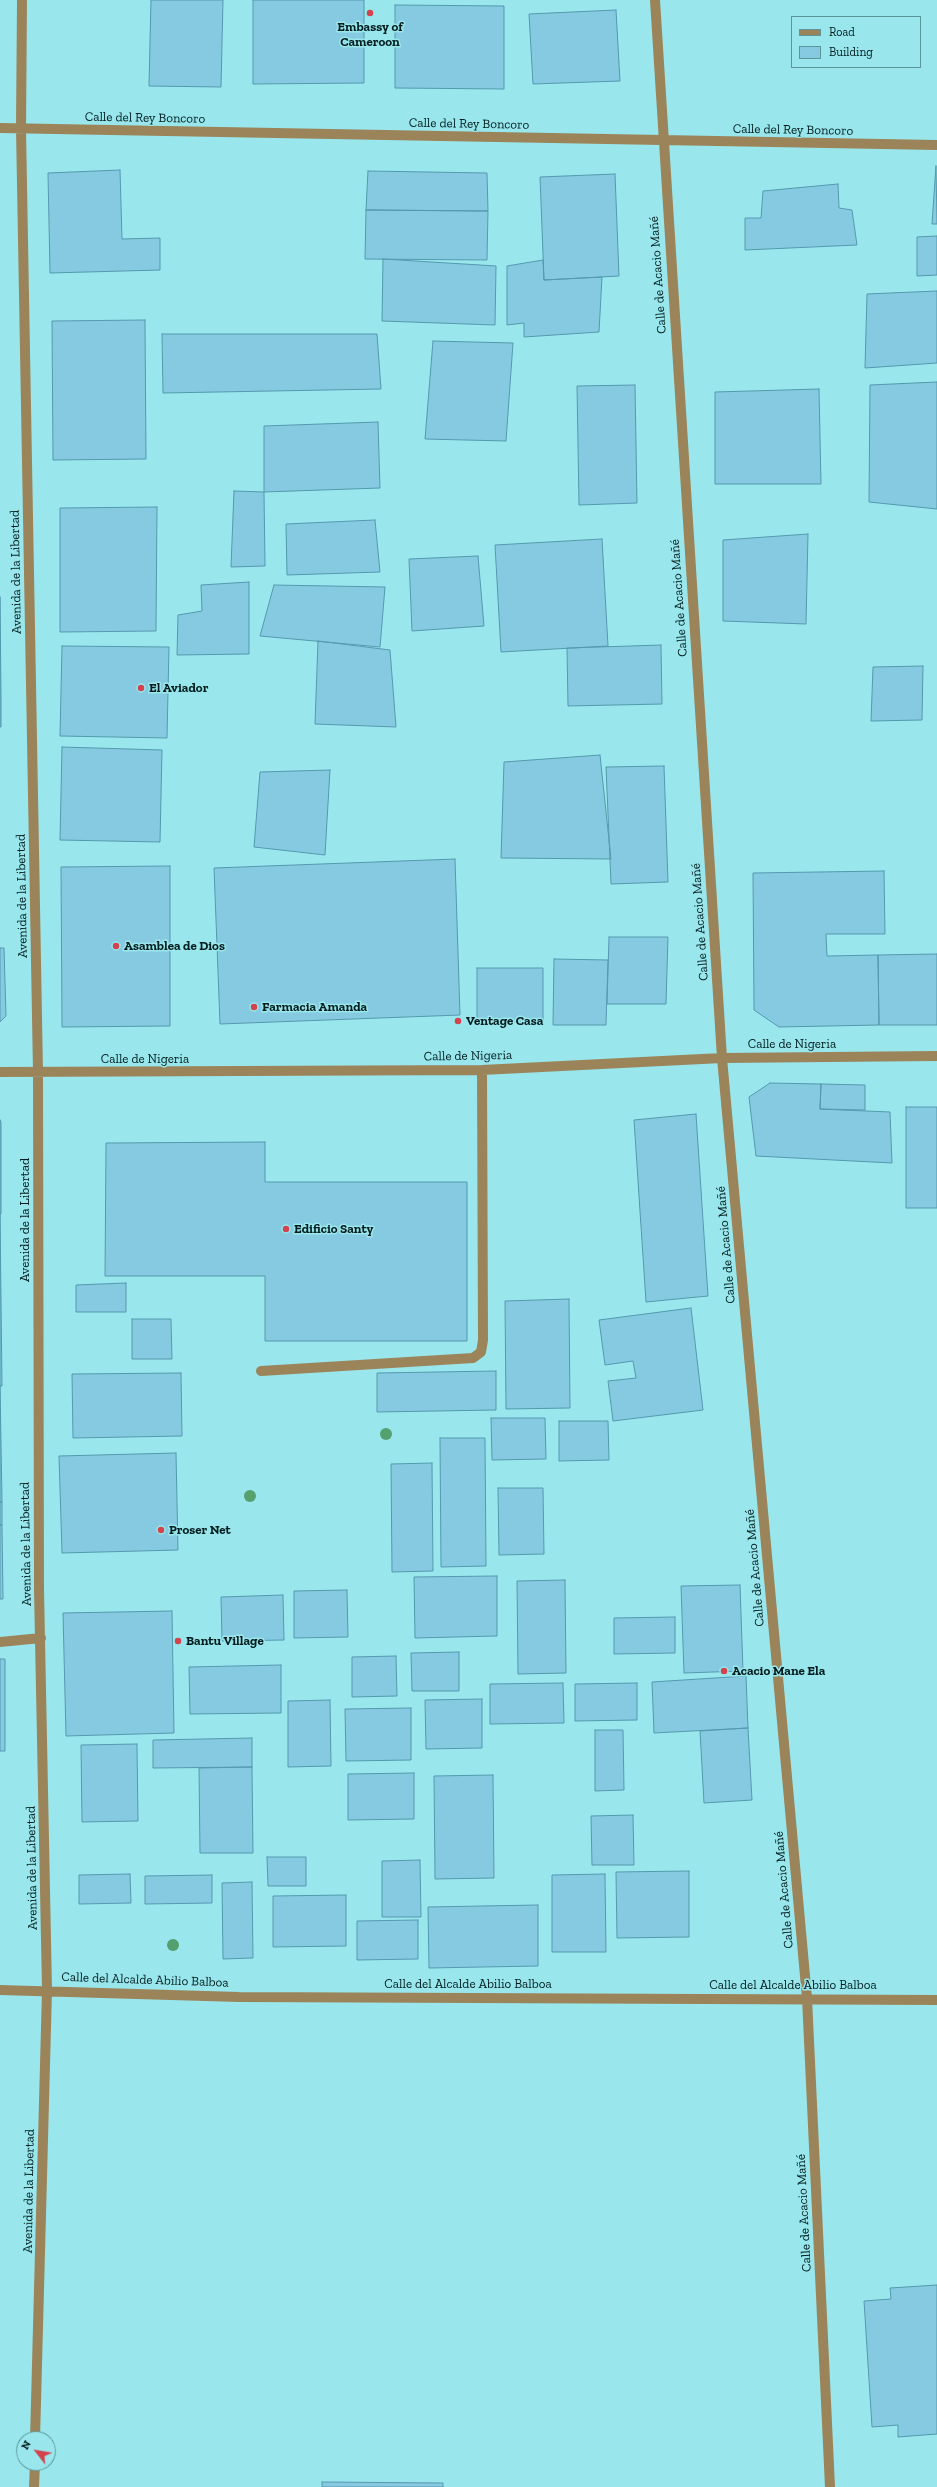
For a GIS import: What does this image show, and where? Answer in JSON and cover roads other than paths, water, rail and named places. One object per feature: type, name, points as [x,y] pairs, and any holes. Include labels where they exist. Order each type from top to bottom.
[{"type":"street","name":"Avenida de la Libertad","points":[[22,0],[21,129],[38,1072],[39,1589],[47,1990],[35,2431]]},
{"type":"street","name":"Calle de Acacio Mañé","points":[[655,0],[662,140],[722,1058],[807,1998],[830,2487]]},
{"type":"street","name":"Calle del Rey Boncoro","points":[[0,128],[937,145]]},
{"type":"street","name":"Calle de Nigeria","points":[[0,1072],[482,1070],[722,1058],[937,1056]]},
{"type":"street","points":[[261,1371],[473,1358],[481,1352],[483,1340],[482,1070]]},
{"type":"street","points":[[0,1642],[41,1638]]},
{"type":"street","name":"Calle del Alcalde Abilio Balboa","points":[[0,1990],[47,1990],[239,1997],[807,1998],[937,2000]]},
{"type":"street","points":[[34,2487],[35,2471]]},
{"type":"place","name":"Embassy of Cameroon","points":[[370,13]]},
{"type":"place","name":"El Aviador","points":[[141,688]]},
{"type":"place","name":"Asamblea de Dios","points":[[116,946]]},
{"type":"place","name":"Farmacia Amanda","points":[[254,1007]]},
{"type":"place","name":"Ventage Casa","points":[[458,1021]]},
{"type":"place","name":"Edificio Santy","points":[[286,1229]]},
{"type":"place","name":"Proser Net","points":[[161,1530]]},
{"type":"place","name":"Bantu Village","points":[[178,1641]]},
{"type":"place","name":"Acacio Mane Ela","points":[[724,1671]]}]
